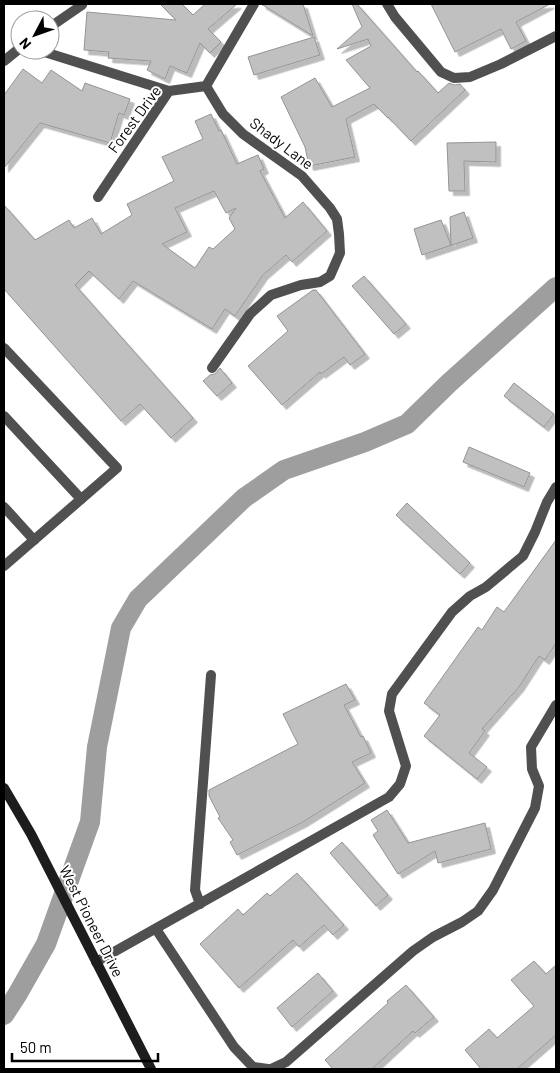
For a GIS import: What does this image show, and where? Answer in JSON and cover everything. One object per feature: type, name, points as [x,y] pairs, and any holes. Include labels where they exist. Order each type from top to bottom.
[{"type":"main road","name":"West Pioneer Drive","points":[[4,788],[31,834],[151,1069]]},
{"type":"street","points":[[206,86],[254,4]]},
{"type":"street","points":[[387,4],[395,17],[441,72],[454,78],[470,77],[501,64],[556,36]]},
{"type":"street","points":[[60,20],[82,5]]},
{"type":"street","points":[[60,57],[169,91]]},
{"type":"street","name":"Forest Drive","points":[[98,198],[169,91],[206,86]]},
{"type":"street","name":"Shady Lane","points":[[206,86],[223,114],[243,134],[302,176],[330,208],[337,219],[340,253],[330,276],[320,282],[301,285],[271,295],[250,314],[212,368]]},
{"type":"street","points":[[4,348],[117,468],[4,566]]},
{"type":"street","points":[[4,416],[81,499]]},
{"type":"street","points":[[96,962],[389,797],[400,784],[406,766],[389,712],[392,694],[452,612],[523,556],[536,532],[547,502],[556,486]]},
{"type":"street","points":[[4,507],[34,540]]},
{"type":"street","points":[[200,904],[194,890],[211,675]]},
{"type":"street","points":[[156,928],[234,1047],[253,1067],[269,1069],[286,1062],[413,951],[478,911],[493,890],[535,808],[538,786],[532,769],[531,747],[556,704]]},
{"type":"building","points":[[160,4],[182,4],[193,15],[205,4],[237,4],[208,29],[221,42],[210,53],[200,43],[187,73],[170,66],[165,79],[147,70],[151,61],[108,58],[109,52],[84,50],[87,12],[176,20]]},
{"type":"building","points":[[261,4],[303,4],[313,36]]},
{"type":"building","points":[[352,4],[357,4],[438,93],[449,83],[454,85],[460,84],[465,90],[411,141],[374,104],[346,119],[355,157],[309,166],[305,147],[281,97],[315,78],[332,107],[370,88],[346,60],[371,46],[368,39],[337,49],[362,27]]},
{"type":"building","points":[[431,4],[550,4],[516,22],[526,41],[511,49],[501,29],[455,52]]},
{"type":"building","points":[[314,37],[320,55],[254,75],[248,57]]},
{"type":"building","points":[[23,69],[42,83],[51,70],[82,91],[85,83],[130,99],[124,115],[119,113],[110,143],[40,123],[4,168],[4,95]]},
{"type":"building","points":[[211,114],[237,164],[258,155],[264,169],[260,171],[285,218],[303,202],[327,231],[292,262],[286,255],[263,275],[235,316],[225,309],[212,329],[133,281],[119,299],[89,271],[75,285],[193,418],[171,438],[140,404],[121,421],[4,289],[4,205],[35,240],[69,220],[74,228],[92,218],[101,234],[132,215],[127,204],[174,181],[162,157],[203,139],[195,121]],"holes":[[[214,191],[226,213],[236,208],[229,218],[235,229],[213,249],[209,247],[195,268],[162,244],[187,232],[175,208]]]},
{"type":"building","points":[[496,142],[496,162],[464,161],[465,191],[449,191],[447,143]]},
{"type":"building","points":[[464,212],[473,238],[422,255],[414,229],[441,220],[451,245],[450,217]]},
{"type":"building","points":[[364,276],[406,324],[394,334],[352,286]]},
{"type":"building","points":[[313,290],[316,290],[365,354],[350,365],[344,357],[321,374],[320,372],[282,405],[248,366],[288,331],[277,316]]},
{"type":"building","points":[[220,368],[232,383],[217,396],[203,381],[210,375],[215,374]]},
{"type":"building","points":[[514,383],[554,414],[544,427],[504,396]]},
{"type":"building","points":[[469,447],[530,473],[524,487],[463,462]]},
{"type":"building","points":[[407,503],[470,563],[460,574],[396,515]]},
{"type":"building","points":[[556,540],[556,643],[545,660],[539,656],[519,687],[482,729],[485,731],[469,753],[487,767],[477,779],[424,736],[440,715],[424,703],[478,627],[482,630],[497,607],[504,612]]},
{"type":"building","points":[[346,684],[355,700],[344,705],[371,753],[352,762],[365,783],[303,822],[237,855],[230,842],[233,840],[218,818],[220,817],[209,796],[209,790],[298,744],[283,714]]},
{"type":"building","points":[[387,810],[408,843],[485,823],[491,849],[438,863],[435,851],[398,874],[373,835],[378,831],[371,820]]},
{"type":"building","points":[[342,842],[388,895],[376,906],[330,853]]},
{"type":"building","points":[[297,873],[344,925],[333,935],[324,925],[299,947],[293,940],[239,988],[200,944],[238,909],[243,915],[267,893],[270,896]]},
{"type":"building","points":[[534,961],[546,974],[556,965],[556,1035],[517,1069],[481,1069],[465,1050],[489,1029],[497,1038],[534,1006],[511,980]]},
{"type":"building","points":[[318,973],[333,991],[292,1027],[277,1008]]},
{"type":"building","points":[[406,985],[434,1017],[415,1033],[413,1031],[372,1069],[333,1069],[325,1060]]},
{"type":"waterway","points":[[4,1015],[46,944],[90,822],[97,747],[121,628],[138,599],[244,498],[284,470],[365,442],[407,424],[449,383],[556,287]]}]
